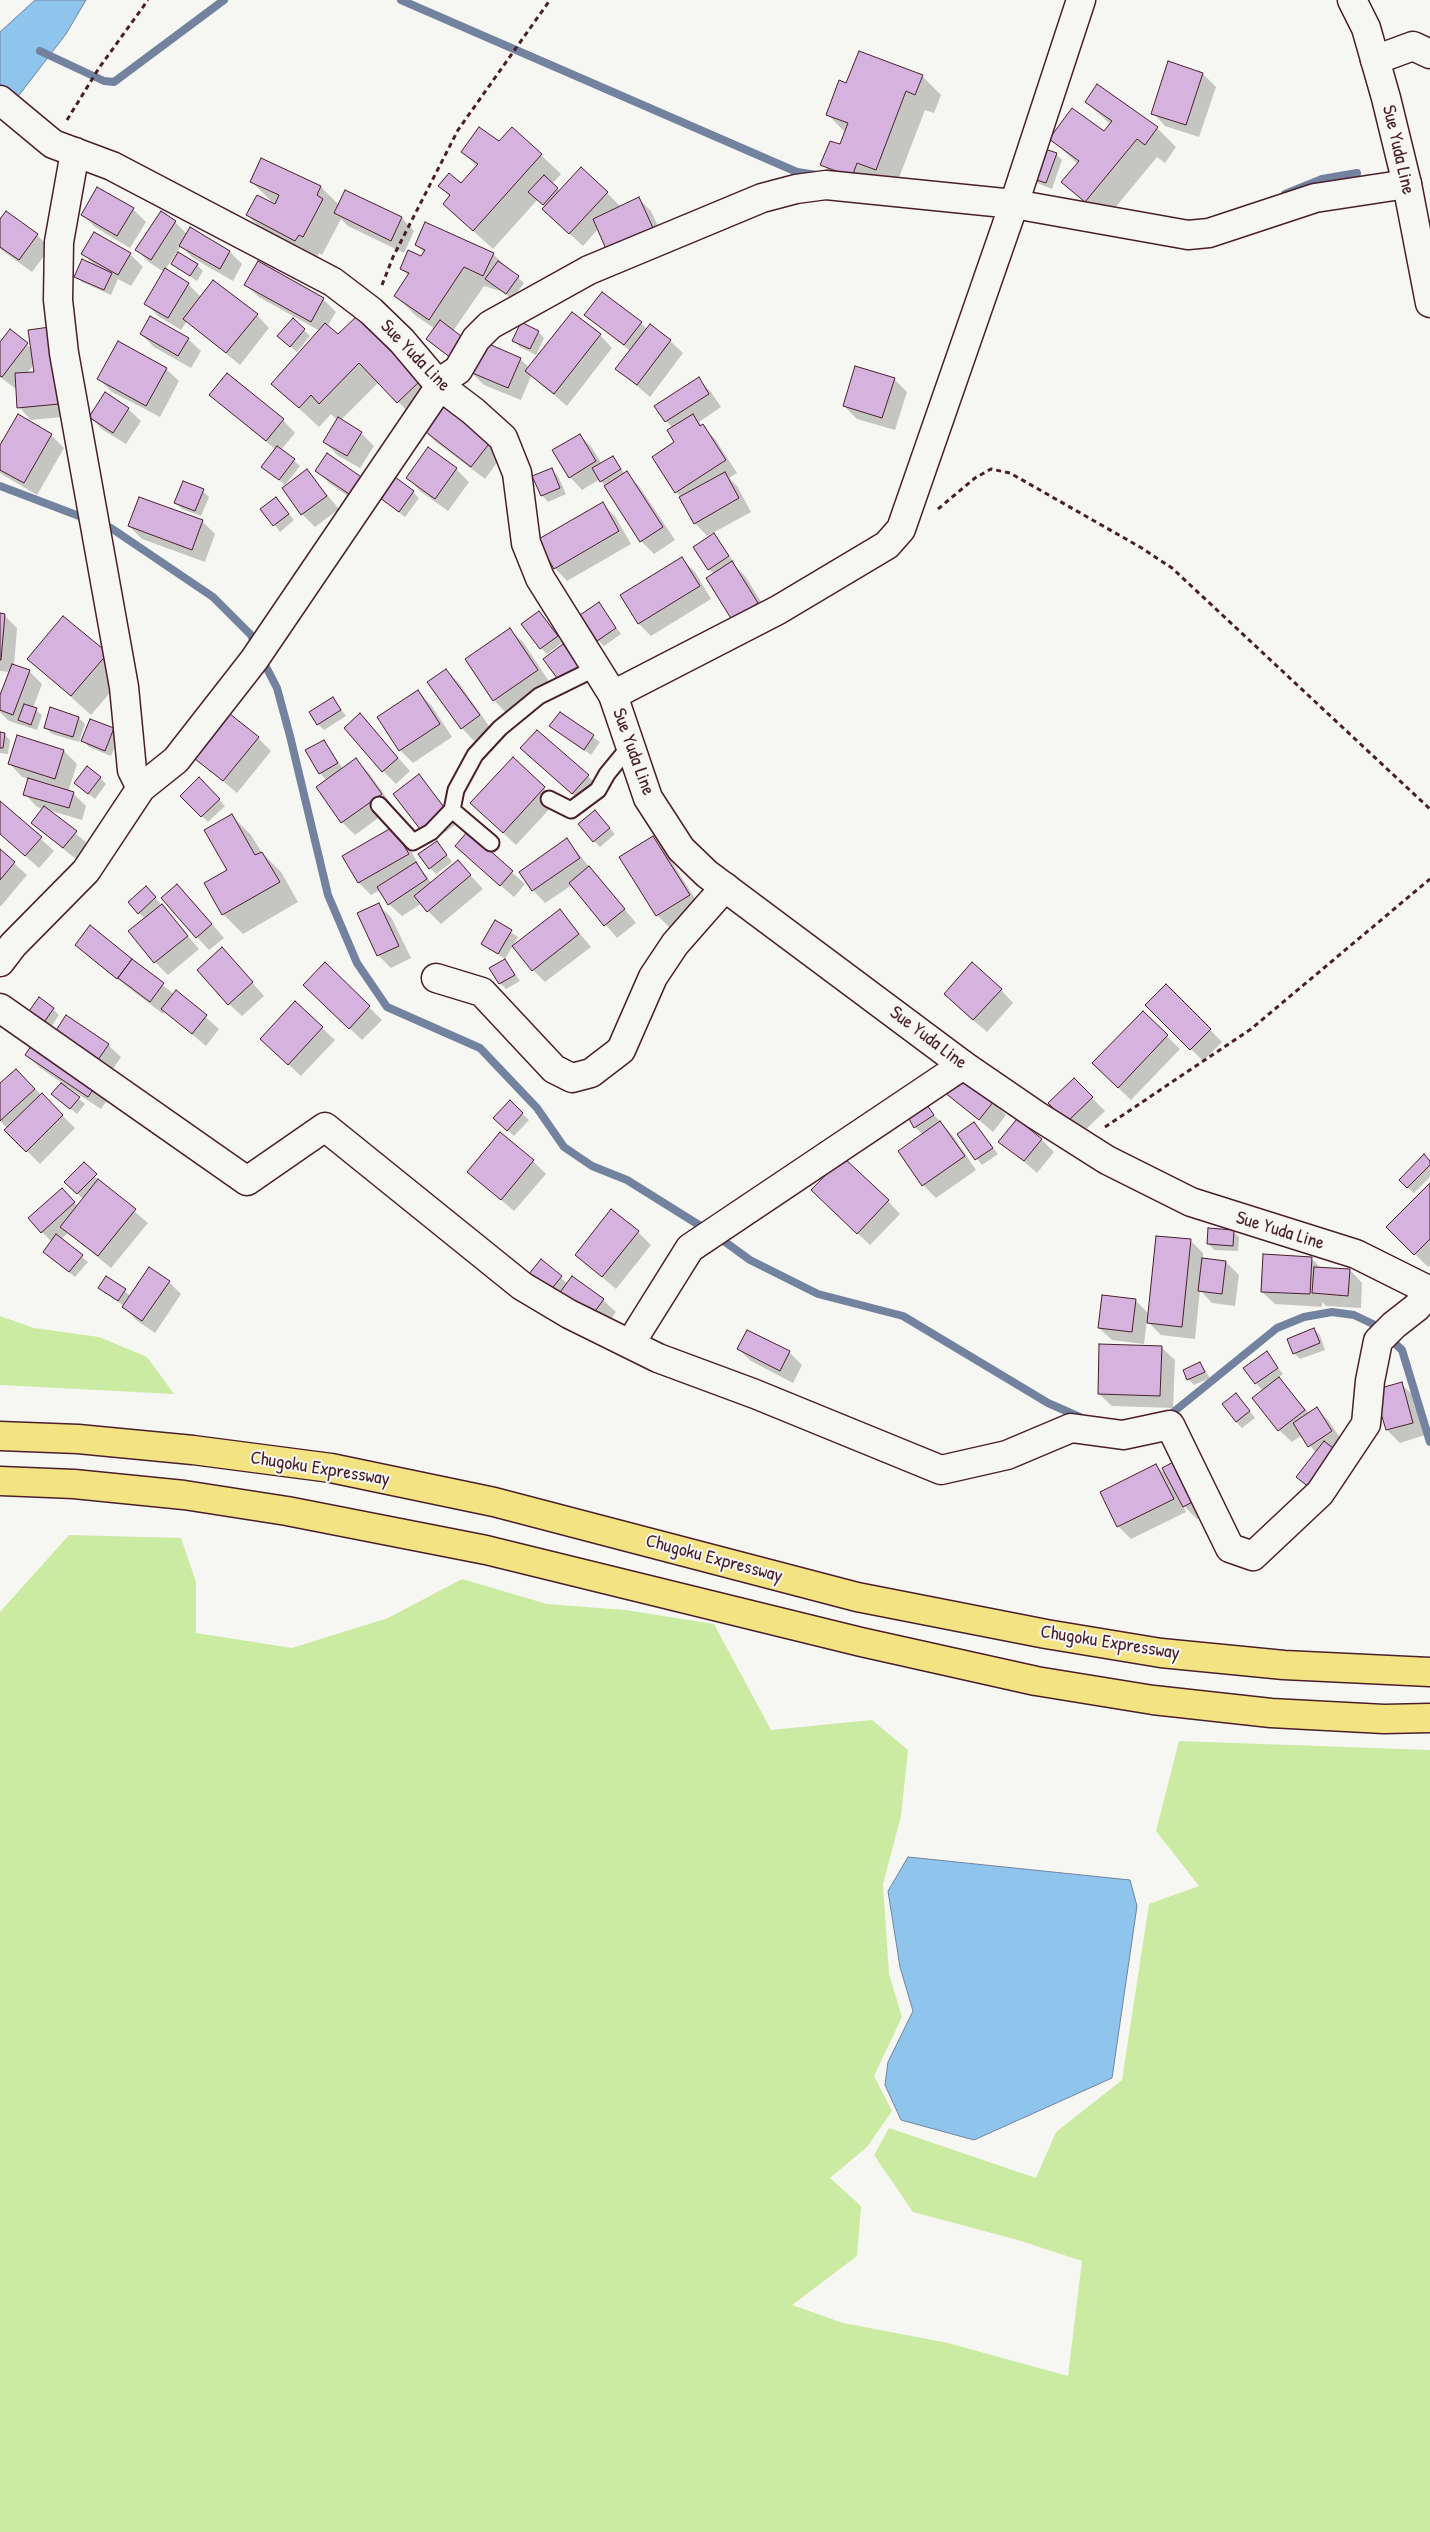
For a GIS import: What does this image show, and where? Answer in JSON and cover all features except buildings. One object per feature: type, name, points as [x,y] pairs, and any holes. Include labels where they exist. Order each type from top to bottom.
[{"type":"highway","name":"Chugoku Expressway","points":[[0,1436],[78,1439],[184,1449],[331,1468],[494,1502],[857,1596],[1046,1634],[1142,1650],[1284,1665],[1430,1672]]},
{"type":"highway","points":[[0,1481],[74,1484],[287,1511],[486,1550],[861,1642],[1036,1681],[1153,1700],[1271,1713],[1384,1719],[1430,1718]]},
{"type":"street","points":[[613,695],[778,610],[887,545],[901,529],[1014,204],[1081,0]]},
{"type":"street","name":"Sue Yuda Line","points":[[1352,0],[1366,28],[1407,184],[1430,303]]},
{"type":"street","points":[[1375,60],[1413,46],[1430,54]]},
{"type":"street","name":"Sue Yuda Line","points":[[0,100],[56,143],[112,166],[333,282],[371,311],[402,341],[439,385],[474,411],[503,438],[517,474],[526,543],[540,578],[613,695],[648,798],[681,849],[725,887],[963,1065],[1107,1160],[1190,1202],[1356,1254],[1430,1291]]},
{"type":"street","points":[[56,143],[59,242],[58,300],[64,353],[124,687],[132,770],[141,788]]},
{"type":"street","points":[[4,947],[86,871],[141,788],[176,760],[254,660],[439,385],[458,370],[476,339],[490,325],[589,270],[762,198],[796,189],[826,185],[1014,204],[1188,235],[1209,233],[1315,198],[1407,184]]},
{"type":"street","points":[[436,978],[482,992],[554,1069],[572,1078],[591,1073],[621,1050],[653,977],[675,944],[725,887]]},
{"type":"street","points":[[0,1008],[247,1181],[326,1127],[522,1286],[569,1314],[658,1358],[755,1394],[941,1470],[1007,1455],[1071,1428],[1123,1435],[1170,1425],[1230,1548],[1253,1556],[1320,1493],[1366,1424],[1370,1381],[1386,1333],[1417,1307],[1430,1291]]},
{"type":"street","points":[[630,1344],[690,1248],[726,1222],[963,1065]]},
{"type":"lane","points":[[379,805],[413,842],[431,832],[452,810],[456,790],[475,755],[500,728],[539,696],[596,668]]},
{"type":"lane","points":[[549,799],[571,810],[598,790],[606,774],[630,746]]},
{"type":"lane","points":[[452,810],[491,843]]},
{"type":"path","points":[[56,143],[98,68],[148,0]]},
{"type":"path","points":[[371,311],[393,257],[458,130],[550,0]]},
{"type":"path","points":[[933,514],[975,478],[991,469],[1010,473],[1140,547],[1179,575],[1430,809]]},
{"type":"path","points":[[1084,1145],[1089,1138],[1251,1030],[1430,879]]},
{"type":"green space","points":[[0,1316],[34,1328],[99,1337],[147,1357],[174,1394],[0,1385]]},
{"type":"green space","points":[[69,1535],[181,1538],[196,1582],[196,1633],[292,1648],[388,1618],[462,1579],[547,1604],[625,1610],[714,1624],[771,1730],[872,1720],[908,1750],[901,1816],[883,1884],[889,1974],[902,2017],[874,2076],[892,2111],[867,2147],[830,2178],[861,2206],[857,2256],[792,2305],[843,2323],[948,2343],[1068,2376],[1082,2261],[1018,2240],[913,2212],[874,2155],[889,2128],[1036,2178],[1056,2132],[1122,2080],[1149,1904],[1199,1886],[1156,1831],[1179,1741],[1430,1750],[1430,2532],[0,2532],[0,1612]]},
{"type":"water","points":[[35,0],[86,0],[66,34],[0,120],[0,32]]},
{"type":"water","points":[[908,1857],[1130,1880],[1137,1906],[1112,2078],[974,2140],[901,2120],[885,2085],[888,2062],[913,2011],[900,1967],[888,1891]]},
{"type":"waterway","points":[[40,51],[104,81],[114,82],[224,0]]},
{"type":"waterway","points":[[401,0],[797,172],[817,175]]},
{"type":"waterway","points":[[1285,194],[1322,179],[1357,173]]},
{"type":"waterway","points":[[0,486],[87,519]]},
{"type":"waterway","points":[[100,524],[111,528],[213,597],[251,635],[256,646]]},
{"type":"waterway","points":[[262,659],[277,688],[328,895],[357,963],[387,1007],[480,1048],[537,1108],[564,1147],[592,1166],[627,1180],[707,1230]]},
{"type":"waterway","points":[[717,1236],[750,1260],[818,1294],[903,1316],[1048,1403],[1082,1418]]},
{"type":"waterway","points":[[1164,1416],[1171,1414],[1277,1328],[1304,1317],[1332,1312],[1354,1315],[1375,1325],[1402,1350],[1430,1442]]}]
